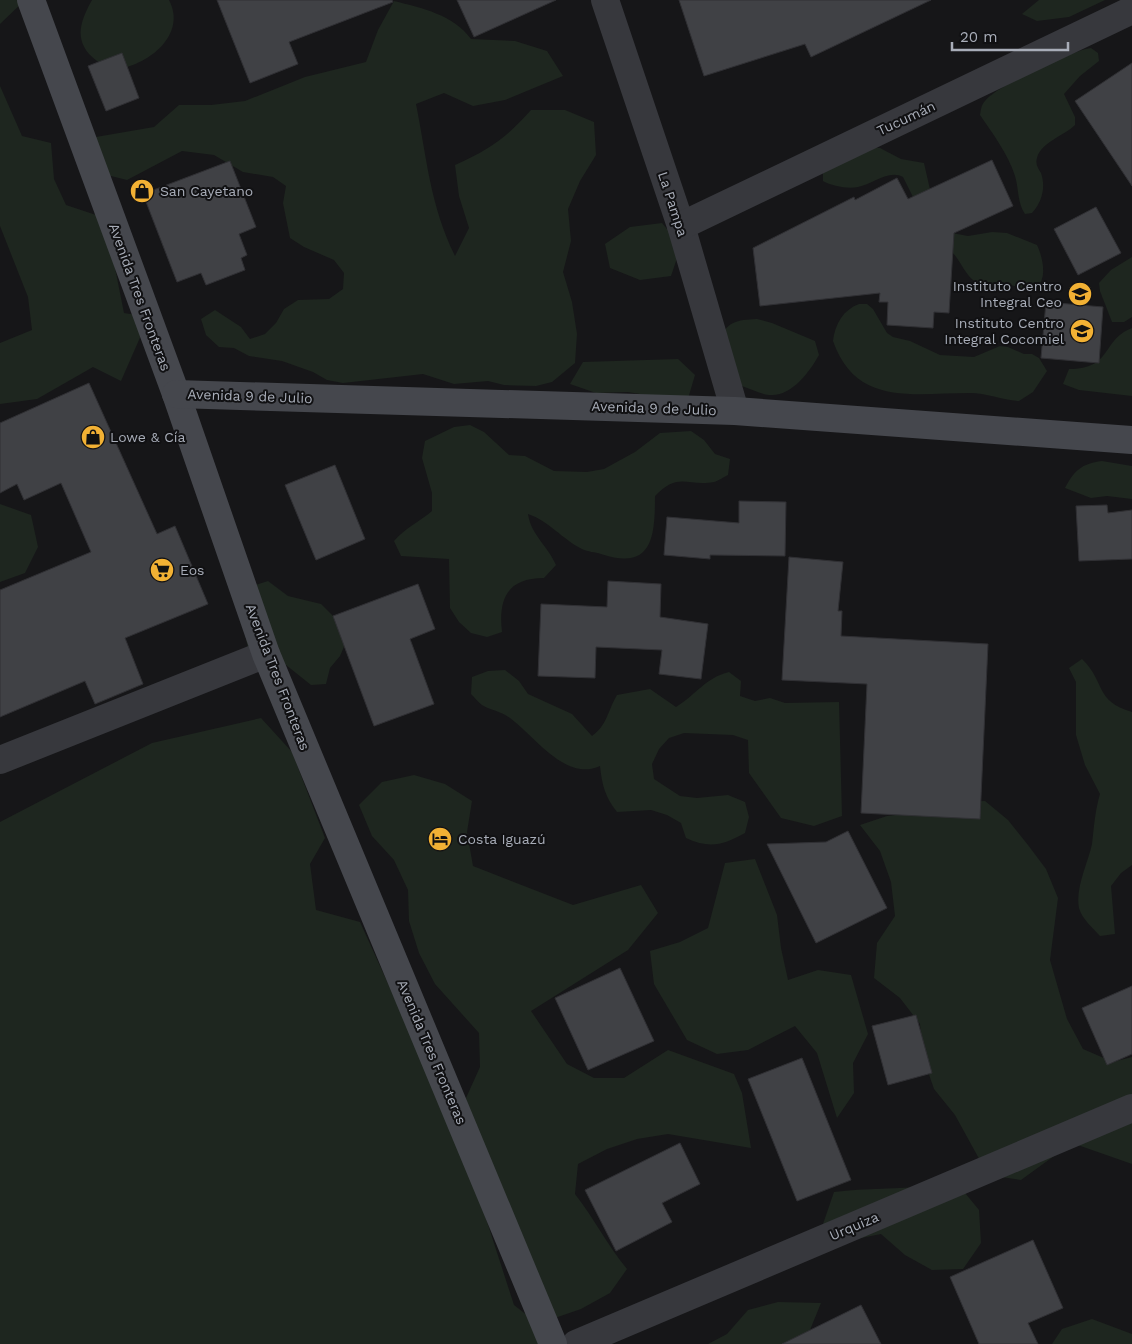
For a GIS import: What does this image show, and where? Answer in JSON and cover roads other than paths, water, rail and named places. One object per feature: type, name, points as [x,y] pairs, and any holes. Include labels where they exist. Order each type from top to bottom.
[{"type":"main road","name":"Avenida Tres Fronteras","points":[[31,0],[176,394],[266,654],[553,1344]]},
{"type":"main road","name":"Avenida 9 de Julio","points":[[176,394],[735,411],[1132,440]]},
{"type":"street","name":"La Pampa","points":[[605,0],[680,226],[735,411]]},
{"type":"street","name":"Tucumán","points":[[680,226],[1132,10]]},
{"type":"street","points":[[0,760],[266,654]]},
{"type":"street","name":"Urquiza","points":[[576,1344],[1132,1108]]},
{"type":"place","name":"San Cayetano","points":[[142,191]]},
{"type":"place","name":"Instituto Centro Integral Ceo","points":[[1080,294]]},
{"type":"place","name":"Instituto Centro Integral Cocomiel","points":[[1082,331]]},
{"type":"place","name":"Lowe & Cía","points":[[93,437]]},
{"type":"place","name":"Eos","points":[[162,570]]},
{"type":"place","name":"Costa Iguazú","points":[[440,839]]}]
